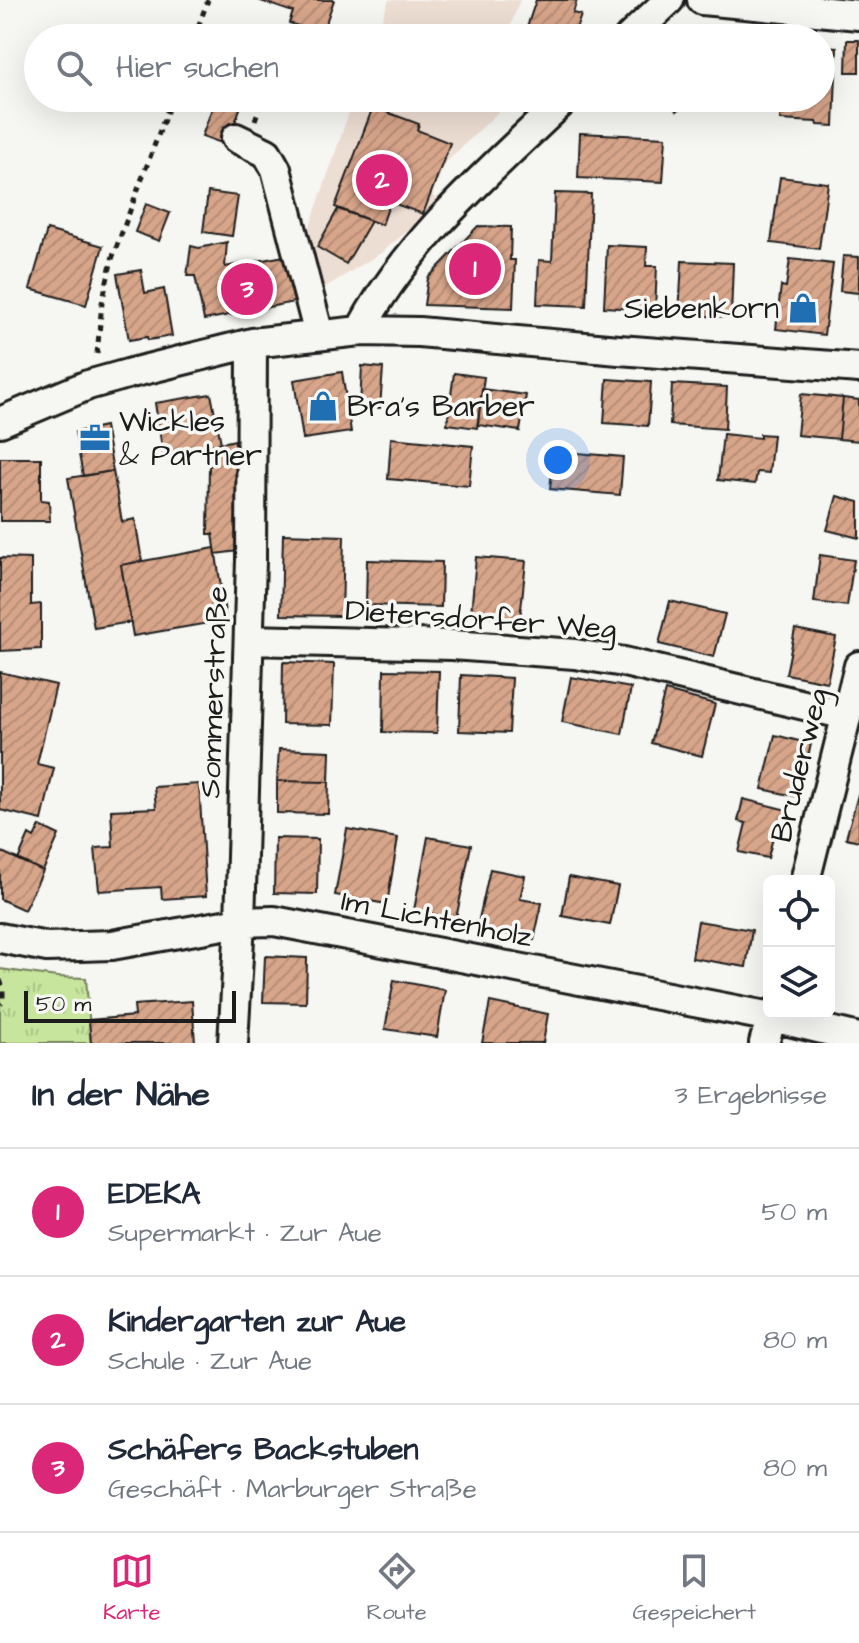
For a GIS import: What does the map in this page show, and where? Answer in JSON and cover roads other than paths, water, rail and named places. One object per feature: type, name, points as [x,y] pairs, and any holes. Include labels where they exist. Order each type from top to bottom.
[{"type":"street","points":[[644,24],[669,0]]},
{"type":"street","points":[[702,0],[859,15]]},
{"type":"street","points":[[360,331],[382,291],[451,208],[551,112]]},
{"type":"street","points":[[236,138],[267,153],[276,169],[319,335]]},
{"type":"street","points":[[0,422],[95,383],[252,343],[360,331],[419,332],[859,368]]},
{"type":"street","name":"Sommerstraße","points":[[233,1043],[249,640],[252,343]]},
{"type":"street","name":"Dietersdorfer Weg","points":[[249,640],[452,645],[575,654],[624,662],[846,715]]},
{"type":"street","name":"Bruderweg","points":[[806,875],[859,666]]},
{"type":"street","name":"Im Lichtenholz","points":[[0,938],[47,947],[112,945],[240,922],[274,921],[770,1024],[859,1038]]},
{"type":"place","name":"Kindergarten zur Aue","points":[[382,180]]},
{"type":"place","name":"EDEKA","points":[[475,269]]},
{"type":"place","name":"Schäfers Backstuben","points":[[247,289]]},
{"type":"place","name":"Siebenkorn","points":[[803,308]]},
{"type":"place","name":"Bra‘s Barber","points":[[323,406]]},
{"type":"place","name":"Wickles & Partner","points":[[95,438]]}]
